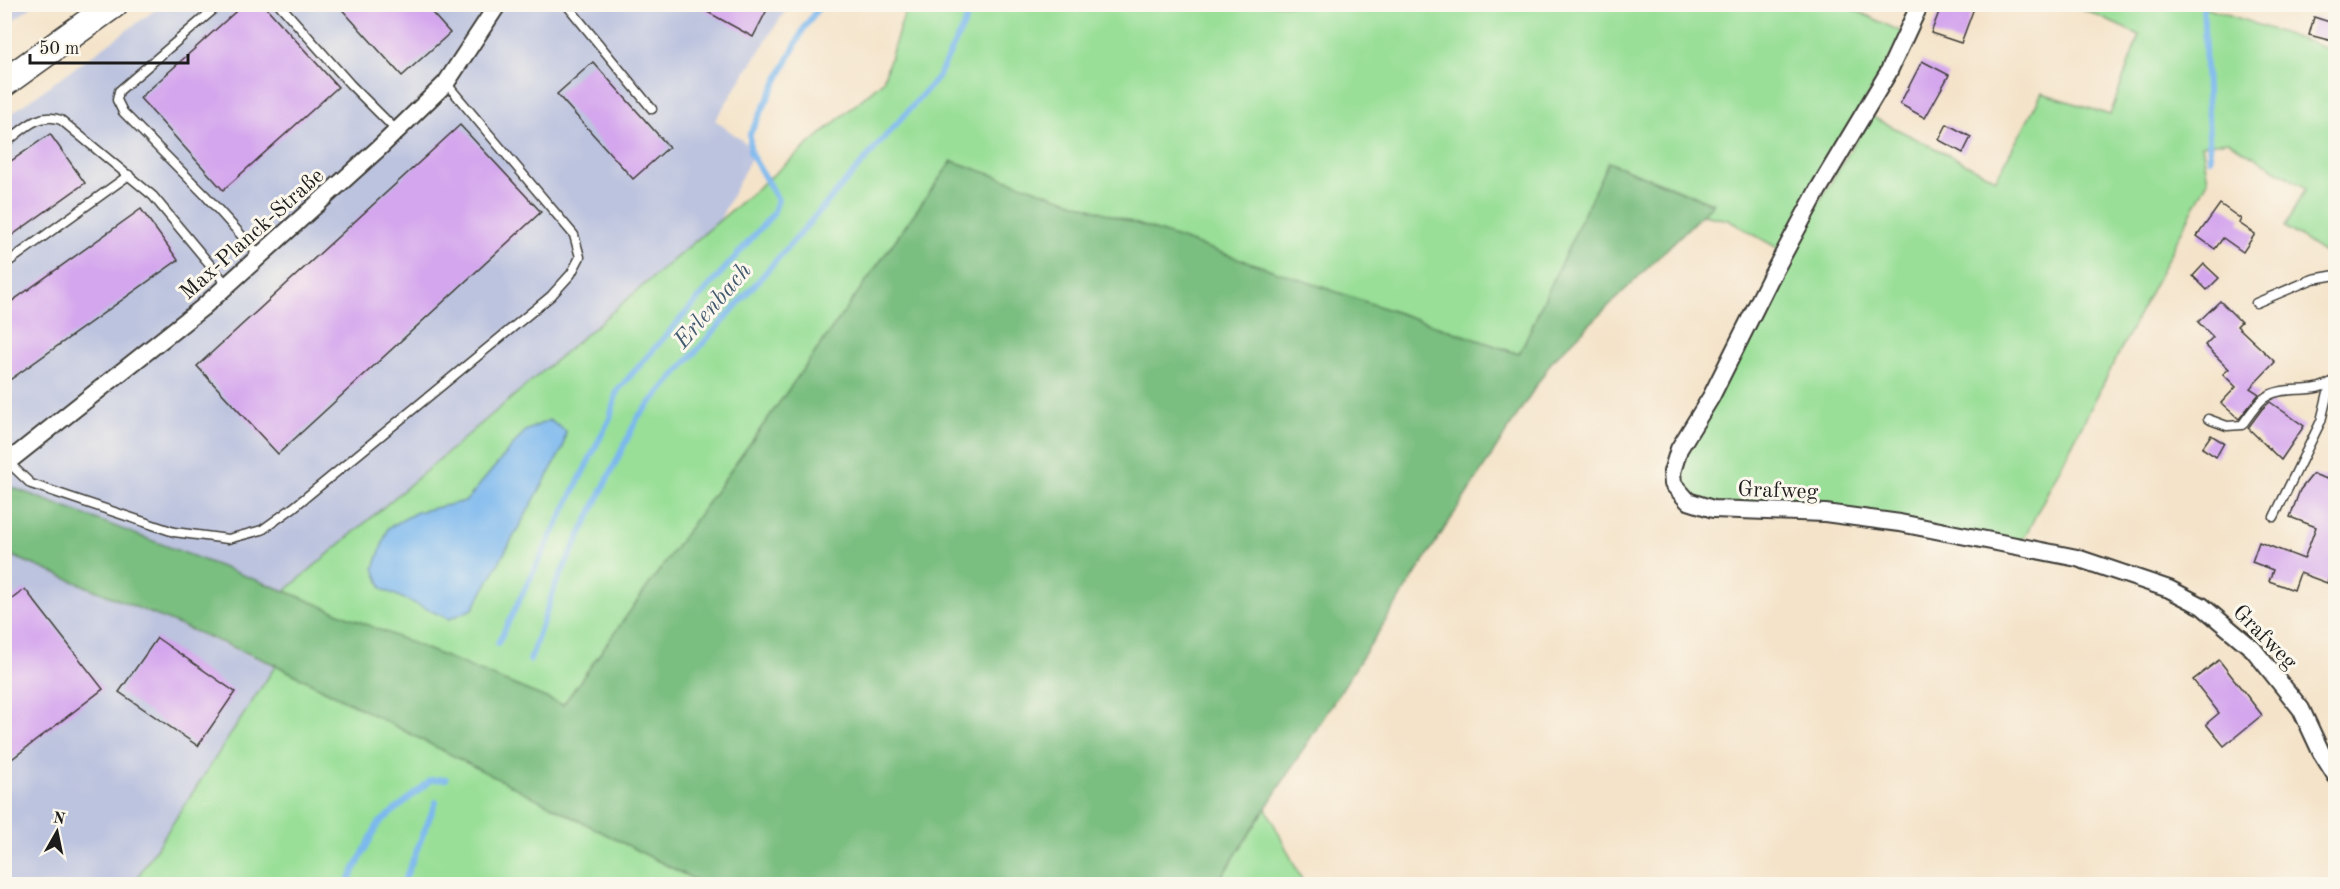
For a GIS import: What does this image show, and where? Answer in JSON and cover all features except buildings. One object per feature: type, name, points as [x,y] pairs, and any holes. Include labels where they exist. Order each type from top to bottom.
[{"type":"main road","points":[[4,83],[114,4]]},
{"type":"street","name":"Max-Planck-Straße","points":[[6,464],[193,315],[397,131],[446,83],[498,4]]},
{"type":"street","name":"Grafweg","points":[[1920,4],[1888,73],[1818,190],[1711,397],[1679,449],[1672,472],[1673,484],[1688,501],[1713,509],[1825,513],[1900,523],[2077,558],[2169,589],[2202,606],[2253,649],[2301,709],[2321,752],[2336,776]]},
{"type":"lane","points":[[220,4],[119,91],[117,100],[123,112],[205,195],[260,256]]},
{"type":"lane","points":[[279,4],[350,84],[397,131]]},
{"type":"lane","points":[[566,4],[652,108]]},
{"type":"lane","points":[[6,464],[31,484],[174,532],[228,539],[262,530],[294,507],[551,296],[571,274],[580,256],[574,235],[446,83]]},
{"type":"lane","points":[[4,144],[41,117],[50,116],[61,120],[153,196],[227,285]]},
{"type":"lane","points":[[4,265],[129,176]]},
{"type":"lane","points":[[2256,303],[2313,279],[2336,275]]},
{"type":"lane","points":[[2208,419],[2227,426],[2242,425],[2264,398],[2283,390],[2308,390],[2333,381]]},
{"type":"lane","points":[[2274,517],[2321,421],[2333,381]]},
{"type":"shaded area","points":[[5,4],[34,4],[34,5],[5,26]]},
{"type":"shaded area","points":[[162,5],[789,5],[715,120],[755,150],[719,221],[285,591],[5,486],[5,118]]},
{"type":"shaded area","points":[[4,553],[276,666],[133,884],[5,884]]},
{"type":"green space","points":[[1853,4],[1853,9],[1904,33],[1781,250],[1728,220],[1702,215],[1713,203],[1608,162],[1519,354],[952,161],[563,705],[285,591],[883,81],[907,5]]},
{"type":"green space","points":[[2079,5],[2200,5],[2335,51],[2335,260],[2285,227],[2306,188],[2228,141],[2202,145],[2208,180],[2022,542],[1729,506],[1705,500],[1690,492],[1683,477],[1686,451],[1799,235],[1871,116],[1996,179],[2042,93],[2110,115],[2139,35],[2078,7]]},
{"type":"green space","points":[[952,161],[1519,354],[1608,162],[1713,204],[1552,361],[1217,884],[703,884],[276,665],[5,553],[6,485],[285,591],[563,705]]},
{"type":"green space","points":[[276,665],[703,884],[133,884]]},
{"type":"green space","points":[[1266,808],[1304,884],[1217,884]]},
{"type":"water","points":[[549,420],[566,431],[563,448],[473,609],[449,619],[382,589],[374,568],[388,528],[417,512],[466,501],[525,431]]},
{"type":"waterway","points":[[498,643],[610,418],[617,391],[773,214],[778,200],[750,152],[750,134],[804,28],[821,4]]},
{"type":"waterway","name":"Erlenbach","points":[[530,660],[555,586],[638,417],[938,77],[966,21],[970,4]]},
{"type":"waterway","points":[[2203,4],[2210,158]]},
{"type":"waterway","points":[[347,884],[378,824],[431,780],[446,779]]},
{"type":"waterway","name":"Erlenbach","points":[[403,884],[436,802]]}]
